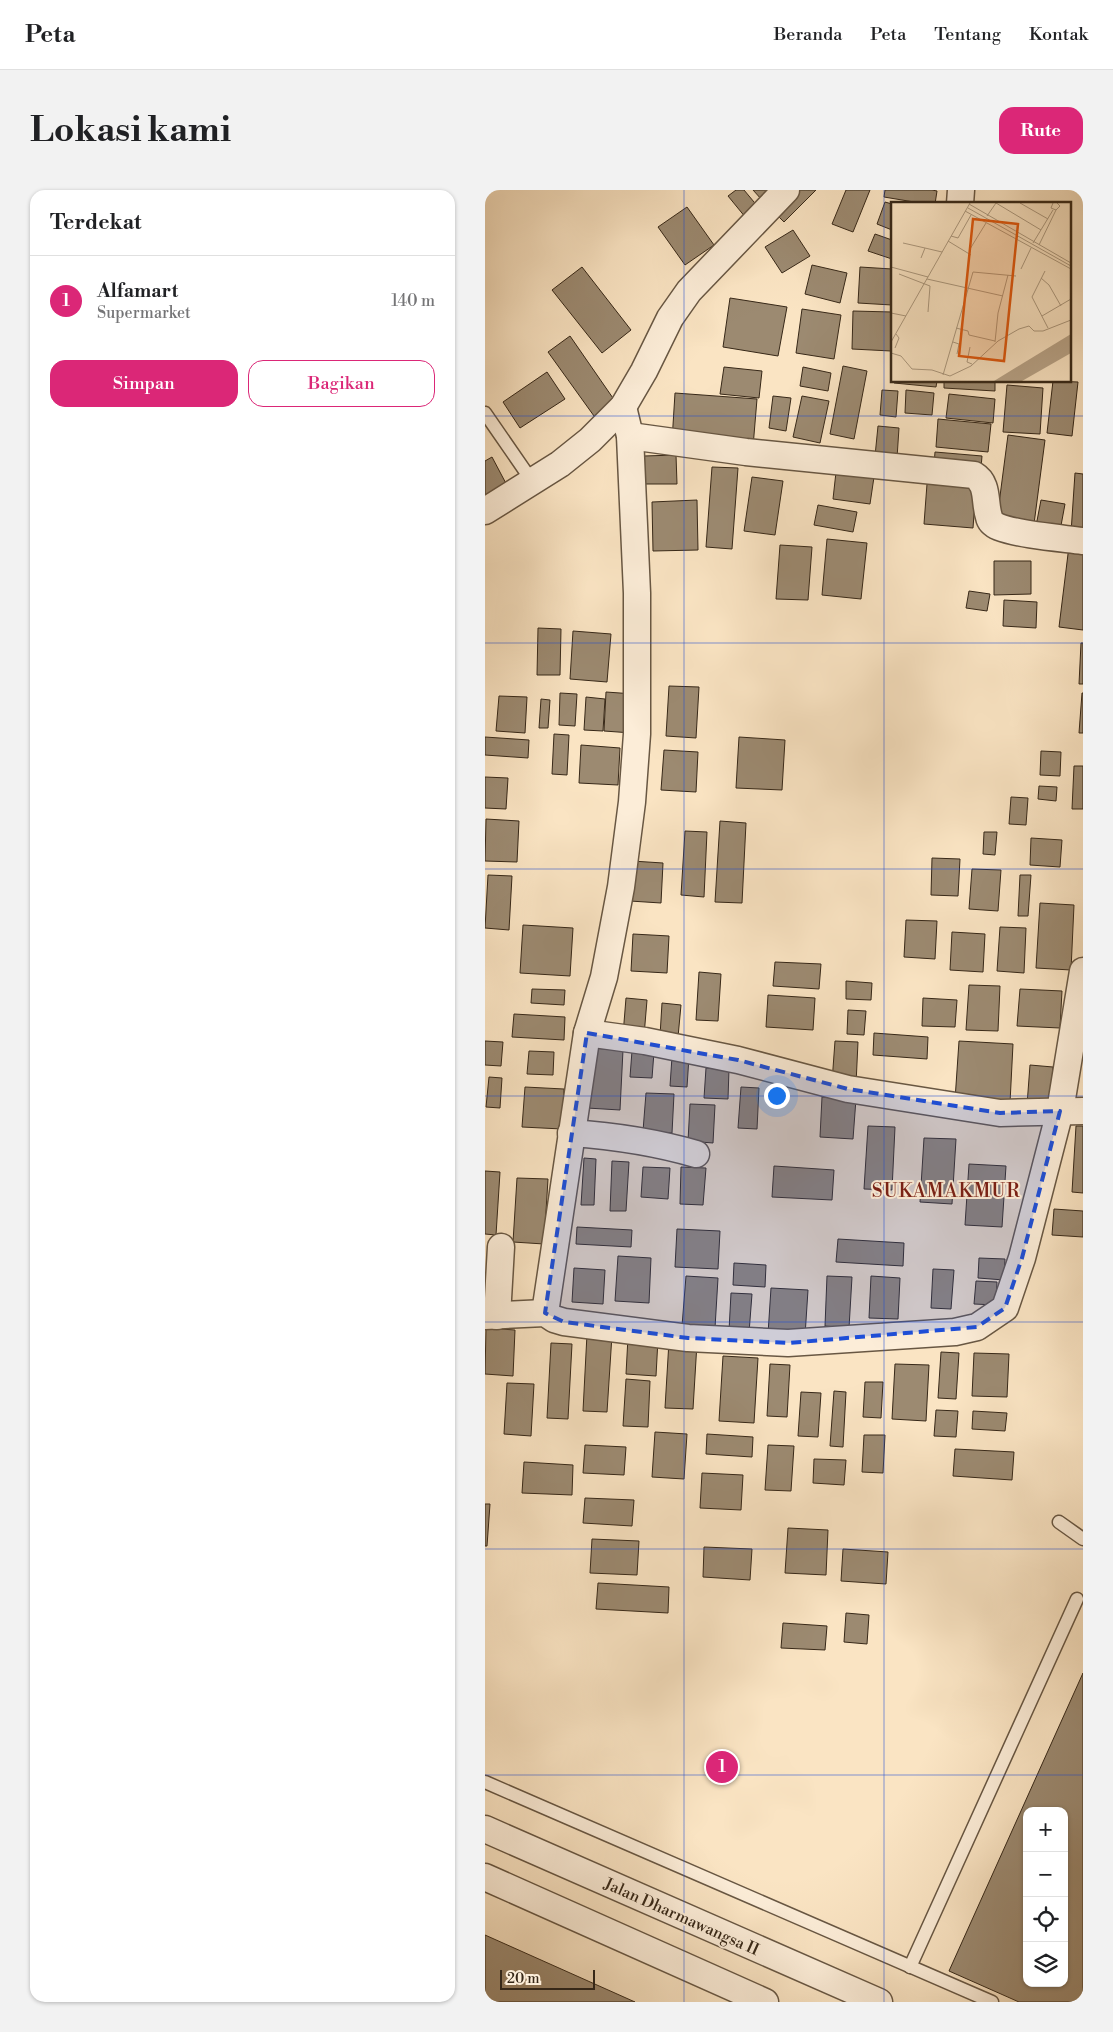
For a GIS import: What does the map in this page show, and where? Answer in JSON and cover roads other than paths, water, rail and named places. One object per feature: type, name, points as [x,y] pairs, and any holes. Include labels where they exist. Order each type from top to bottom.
[{"type":"street","points":[[485,511],[560,464],[590,440],[623,407],[644,371],[670,318],[689,291],[786,190]]},
{"type":"street","points":[[545,1313],[587,1033],[603,977],[621,887],[632,802],[637,734],[637,593],[630,436],[623,407]]},
{"type":"street","points":[[630,436],[746,452],[974,475],[984,484],[989,518],[993,524],[1000,528],[1083,541]]},
{"type":"street","points":[[501,1247],[491,1316],[545,1313],[553,1319],[564,1322],[688,1338],[789,1343],[955,1332],[977,1327],[1005,1308],[1072,1111],[1083,971]]},
{"type":"street","points":[[587,1033],[645,1041],[738,1060],[848,1089],[1000,1113],[1072,1111]]},
{"type":"street","points":[[571,1133],[613,1136],[696,1154]]},
{"type":"street","name":"Jalan Dharmawangsa II","points":[[485,1829],[879,2002]]},
{"type":"street","points":[[485,1877],[765,2002]]},
{"type":"lane","points":[[485,413],[532,481]]},
{"type":"lane","points":[[1059,1522],[1083,1539]]},
{"type":"lane","points":[[910,1967],[1077,1599]]},
{"type":"lane","points":[[485,1782],[992,2002]]},
{"type":"place","name":"Alfamart","points":[[722,1767]]},
{"type":"district","name":"SUKAMAKMUR","points":[[946,1190]]}]
